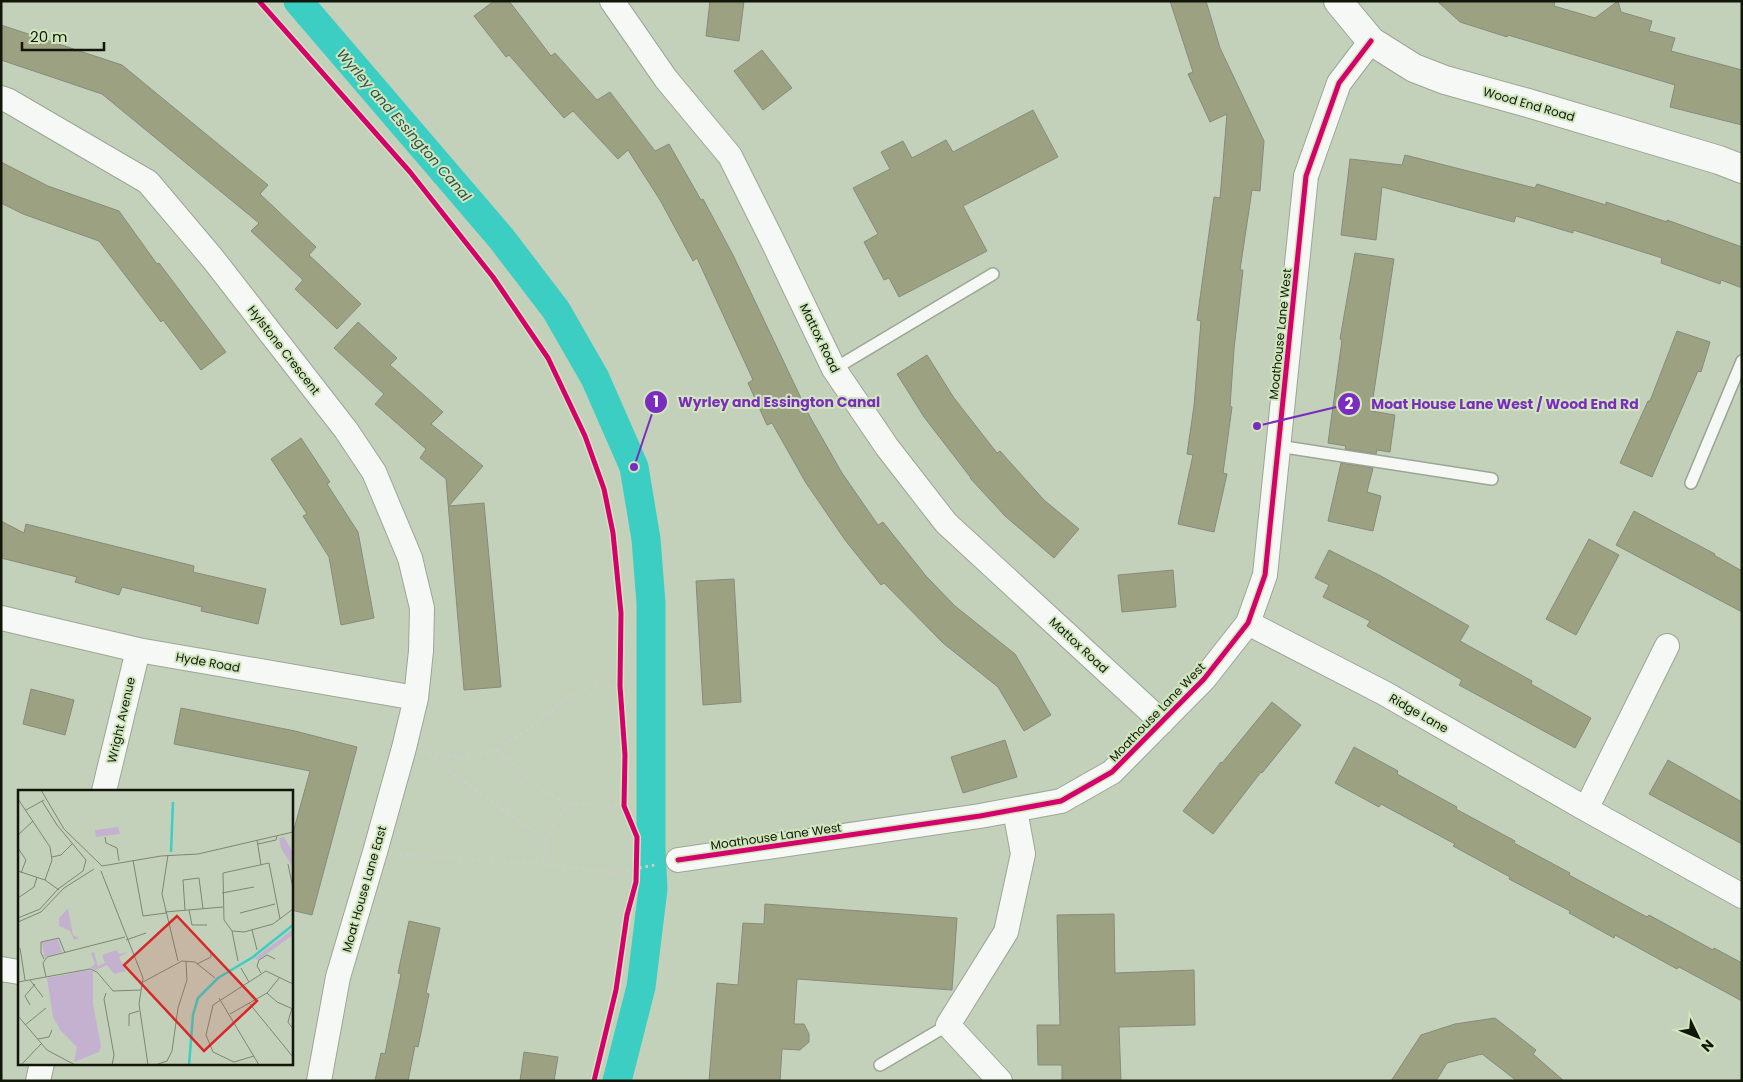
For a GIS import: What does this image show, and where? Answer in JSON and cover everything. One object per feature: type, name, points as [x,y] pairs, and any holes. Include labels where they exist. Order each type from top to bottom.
[{"type":"street","name":"Mattox Road","points":[[612,1],[666,79],[730,156],[834,369],[887,447],[946,523],[1162,722]]},
{"type":"street","name":"Wood End Road","points":[[1338,1],[1371,41],[1414,68],[1445,80],[1719,160],[1742,169]]},
{"type":"street","name":"Moathouse Lane West","points":[[678,860],[1015,810],[1061,801],[1112,772],[1204,679],[1248,623],[1265,575],[1306,176],[1340,83],[1371,41]]},
{"type":"street","name":"Hylstone Crescent","points":[[1,98],[148,182],[213,259],[346,430],[374,472],[410,558],[422,608],[422,651],[416,698]]},
{"type":"street","name":"Hyde Road","points":[[1,618],[138,650],[416,698]]},
{"type":"street","name":"Ridge Lane","points":[[1248,623],[1384,693],[1742,896]]},
{"type":"street","points":[[1586,809],[1666,646]]},
{"type":"street","name":"Wright Avenue","points":[[104,790],[138,650]]},
{"type":"street","name":"Moat House Lane East","points":[[319,1081],[338,977],[375,852],[416,698]]},
{"type":"street","points":[[1000,1081],[948,1026],[1006,932],[1024,854],[1015,810]]},
{"type":"street","points":[[1,969],[18,972]]},
{"type":"street","points":[[38,1081],[42,1064]]},
{"type":"lane","points":[[834,369],[993,274]]},
{"type":"lane","points":[[1691,484],[1742,361]]},
{"type":"lane","points":[[1278,446],[1492,479]]},
{"type":"lane","points":[[880,1065],[948,1026]]},
{"type":"path","points":[[620,677],[620,696]]},
{"type":"path","points":[[545,840],[424,751],[463,758],[498,750],[564,700],[593,684],[620,686]]},
{"type":"path","points":[[498,750],[546,793],[568,804],[624,806]]},
{"type":"path","points":[[624,798],[624,806],[628,814]]},
{"type":"path","points":[[544,864],[545,840],[568,804]]},
{"type":"path","points":[[375,852],[544,864],[613,873],[678,860]]},
{"type":"path","points":[[636,873],[637,864]]},
{"type":"building","points":[[494,1],[509,1],[551,56],[555,53],[597,100],[610,92],[655,151],[669,144],[701,200],[703,199],[733,255],[809,415],[842,473],[878,525],[883,522],[926,576],[955,606],[1015,654],[1051,715],[1024,731],[998,687],[943,643],[884,583],[881,585],[845,540],[806,483],[772,423],[767,425],[748,383],[753,380],[697,258],[693,261],[660,200],[628,150],[618,159],[573,111],[564,118],[509,55],[506,57],[474,16]]},
{"type":"building","points":[[710,1],[744,1],[739,41],[706,36]]},
{"type":"building","points":[[1170,1],[1206,1],[1220,48],[1264,141],[1260,191],[1252,190],[1240,270],[1243,270],[1234,349],[1230,406],[1232,407],[1223,473],[1227,474],[1214,532],[1178,524],[1193,455],[1187,454],[1194,406],[1201,321],[1197,320],[1214,197],[1220,198],[1227,114],[1210,122],[1188,74],[1193,72]]},
{"type":"building","points":[[1437,1],[1555,1],[1554,6],[1595,18],[1618,1],[1621,12],[1652,21],[1649,31],[1675,38],[1671,51],[1742,70],[1742,125],[1670,107],[1675,85],[1460,22]]},
{"type":"building","points":[[1,25],[122,65],[268,185],[260,194],[316,247],[309,255],[361,304],[337,329],[295,289],[303,280],[251,231],[259,223],[102,94],[1,60]]},
{"type":"building","points":[[762,50],[792,88],[763,110],[734,71]]},
{"type":"building","points":[[1033,110],[1058,157],[963,206],[987,251],[899,297],[889,278],[884,280],[864,242],[878,234],[853,188],[890,169],[881,152],[903,141],[912,158],[946,140],[953,152]]},
{"type":"building","points":[[1405,155],[1535,188],[1537,184],[1606,205],[1606,202],[1667,222],[1667,220],[1742,247],[1742,288],[1721,280],[1720,284],[1661,263],[1662,258],[1573,230],[1573,233],[1516,216],[1514,222],[1382,187],[1376,240],[1341,235],[1350,159],[1402,165]]},
{"type":"building","points":[[1,162],[48,186],[119,211],[157,264],[159,263],[226,352],[201,370],[163,320],[161,322],[99,241],[23,214],[1,203]]},
{"type":"building","points":[[1355,253],[1394,259],[1371,411],[1395,415],[1390,452],[1377,450],[1376,454],[1345,449],[1346,446],[1328,443],[1342,340],[1340,339]]},
{"type":"building","points":[[358,322],[397,358],[390,365],[443,412],[431,424],[483,466],[449,506],[484,503],[501,687],[464,690],[446,479],[420,458],[426,449],[375,404],[384,394],[334,348]]},
{"type":"building","points":[[1677,331],[1710,342],[1701,372],[1698,371],[1652,477],[1620,463],[1648,401],[1650,401]]},
{"type":"building","points":[[927,355],[954,398],[997,453],[1000,451],[1044,500],[1079,529],[1054,558],[1005,516],[970,478],[924,417],[897,374]]},
{"type":"building","points":[[301,438],[330,482],[327,484],[358,532],[374,618],[341,625],[329,557],[303,516],[307,514],[271,459]]},
{"type":"building","points":[[1341,463],[1373,468],[1367,492],[1381,496],[1373,531],[1328,521]]},
{"type":"building","points":[[1634,511],[1715,554],[1742,571],[1742,612],[1616,545]]},
{"type":"building","points":[[1,521],[24,533],[26,524],[194,566],[193,572],[266,589],[258,624],[201,611],[202,607],[122,587],[119,595],[75,582],[77,577],[1,558]]},
{"type":"building","points":[[1589,539],[1619,555],[1576,635],[1546,619]]},
{"type":"building","points":[[1329,550],[1381,576],[1469,626],[1460,641],[1532,681],[1531,684],[1591,718],[1575,748],[1459,685],[1462,680],[1367,626],[1370,621],[1323,597],[1329,585],[1315,578]]},
{"type":"building","points":[[1173,570],[1176,607],[1122,612],[1118,575]]},
{"type":"building","points":[[734,579],[741,702],[703,705],[696,581]]},
{"type":"building","points":[[31,689],[74,700],[65,735],[23,724]]},
{"type":"building","points":[[1272,702],[1301,725],[1261,772],[1213,834],[1183,811],[1221,762]]},
{"type":"building","points":[[181,708],[295,731],[357,747],[312,915],[292,910],[292,836],[310,771],[174,744]]},
{"type":"building","points":[[1005,740],[1017,777],[963,793],[951,757]]},
{"type":"building","points":[[1354,747],[1398,771],[1397,774],[1457,807],[1456,809],[1515,841],[1514,843],[1570,873],[1569,875],[1647,917],[1649,915],[1713,950],[1714,948],[1742,963],[1742,1001],[1679,967],[1677,969],[1615,935],[1614,938],[1569,913],[1570,911],[1509,879],[1510,877],[1453,846],[1455,844],[1381,804],[1379,807],[1335,783]]},
{"type":"building","points":[[1668,760],[1742,802],[1742,844],[1649,794]]},
{"type":"building","points":[[765,904],[957,918],[952,990],[797,979],[794,1024],[804,1024],[809,1034],[809,1042],[800,1050],[782,1049],[780,1081],[709,1081],[717,983],[738,985],[743,923],[764,924]]},
{"type":"building","points":[[1114,914],[1115,973],[1194,970],[1195,1025],[1119,1027],[1121,1081],[1062,1081],[1062,1065],[1038,1065],[1037,1025],[1060,1025],[1057,915]]},
{"type":"building","points":[[409,921],[440,928],[426,993],[429,994],[418,1047],[415,1046],[408,1081],[375,1081],[381,1053],[385,1054],[401,974],[398,973]]},
{"type":"building","points":[[1495,1018],[1536,1050],[1533,1054],[1564,1081],[1517,1081],[1482,1054],[1447,1063],[1436,1081],[1391,1081],[1421,1035],[1455,1024]]},
{"type":"building","points":[[524,1052],[558,1057],[554,1081],[520,1081]]},
{"type":"waterway","name":"Wyrley and Essington Canal","points":[[298,1],[501,238],[556,310],[595,378],[634,467],[646,539],[651,603],[651,848],[653,889],[641,987],[617,1081]]},
{"type":"cycle path","points":[[259,1],[410,172],[493,277],[548,358],[585,436],[604,489],[613,533],[621,613],[620,686],[625,755],[624,806],[637,837],[636,882],[627,915],[616,990],[594,1081]]},
{"type":"cycle path","points":[[678,860],[980,816],[1061,801],[1112,772],[1204,679],[1248,623],[1265,575],[1306,176],[1339,83],[1371,41]]},
{"type":"place","name":"Moat House Lane West / Wood End Rd","points":[[1257,426]]},
{"type":"place","name":"Wyrley and Essington Canal","points":[[634,467]]}]
